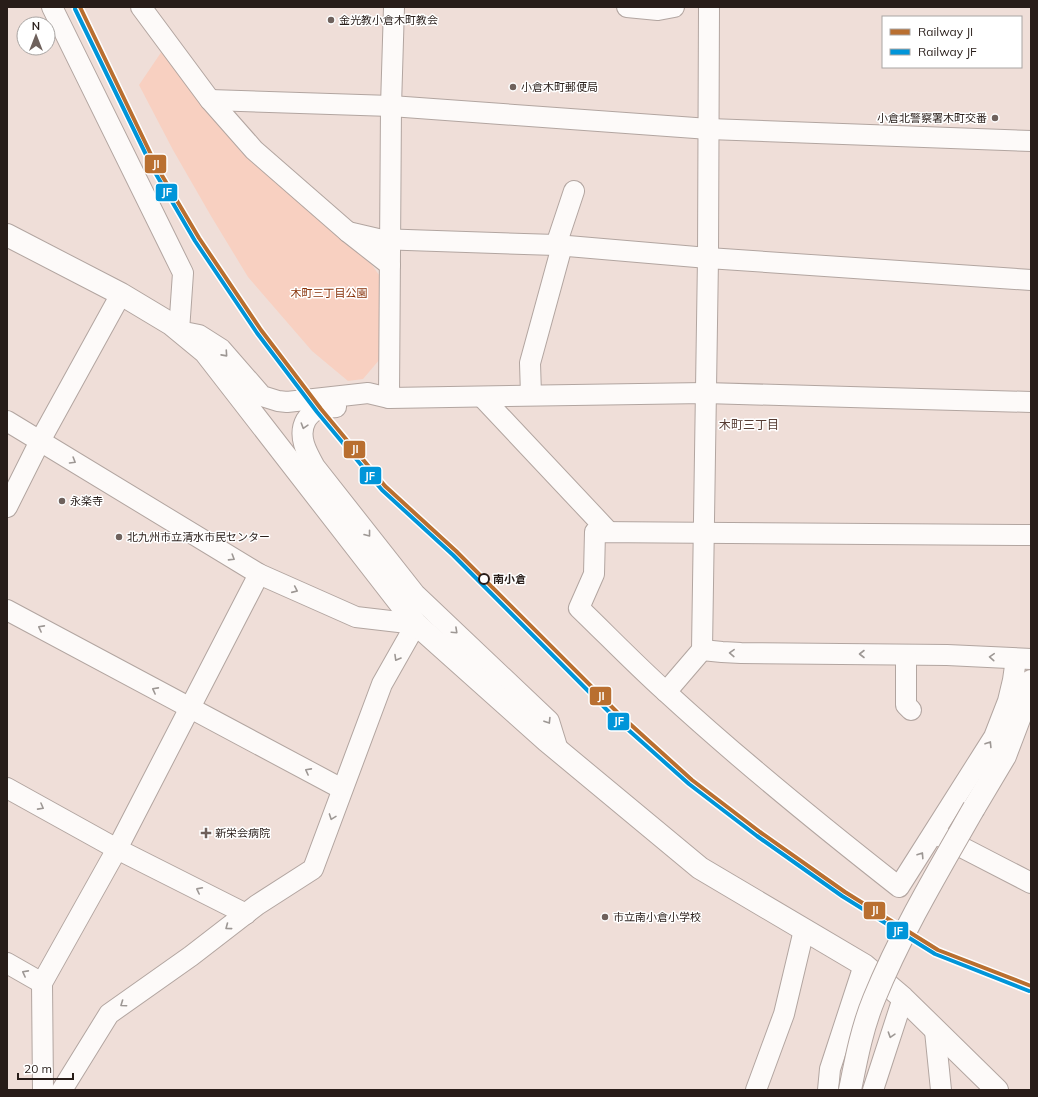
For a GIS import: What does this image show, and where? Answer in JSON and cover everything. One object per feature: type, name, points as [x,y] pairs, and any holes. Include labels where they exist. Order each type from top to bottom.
[{"type":"street","points":[[52,7],[183,273],[178,331]]},
{"type":"street","points":[[141,7],[210,100],[254,150],[348,232],[390,265]]},
{"type":"street","points":[[389,398],[391,106],[394,7]]},
{"type":"street","points":[[627,7],[658,10],[674,7]]},
{"type":"street","points":[[666,692],[702,650],[708,258],[709,7]]},
{"type":"street","points":[[210,100],[391,106],[709,130],[1031,141]]},
{"type":"street","points":[[531,395],[530,363],[574,191]]},
{"type":"street","points":[[348,232],[378,239],[559,246],[708,258],[1031,280]]},
{"type":"street","points":[[7,235],[121,294],[171,324],[205,352],[416,624],[558,750],[700,868],[864,966],[903,998],[935,1031],[997,1090]]},
{"type":"street","points":[[7,507],[40,441],[121,294]]},
{"type":"street","points":[[178,331],[199,335],[221,349],[262,396],[287,402],[368,393],[389,398],[706,393],[1031,402]]},
{"type":"street","points":[[482,397],[609,532]]},
{"type":"street","points":[[389,398],[371,403],[314,411],[306,420],[302,431],[308,454],[315,467],[415,594],[550,721],[558,750]]},
{"type":"street","points":[[7,422],[259,574],[356,617],[416,624]]},
{"type":"street","points":[[702,650],[741,653],[947,654],[1023,659],[1013,680],[1008,701],[994,737],[899,887],[772,785],[666,692],[579,608],[594,574],[595,532],[1031,535]]},
{"type":"street","points":[[43,1090],[42,983],[117,849],[259,574]]},
{"type":"street","points":[[7,610],[342,789]]},
{"type":"street","points":[[62,1090],[110,1014],[191,956],[257,905],[313,869],[382,684],[416,624]]},
{"type":"street","points":[[906,654],[906,705],[911,710]]},
{"type":"street","points":[[850,1090],[859,1047],[874,1000],[925,894],[1005,756],[1027,698],[1031,681]]},
{"type":"street","points":[[7,788],[117,849],[246,914]]},
{"type":"street","points":[[934,833],[1031,883]]},
{"type":"street","points":[[756,1090],[784,1014],[804,930]]},
{"type":"street","points":[[7,963],[42,983]]},
{"type":"street","points":[[828,1090],[830,1069],[864,966]]},
{"type":"street","points":[[873,1090],[903,998]]},
{"type":"street","points":[[935,1031],[941,1090]]},
{"type":"green space","name":"木町三丁目公園","points":[[162,51],[241,152],[372,265],[379,275],[380,359],[363,379],[348,381],[312,351],[248,277],[173,150],[139,85]]},
{"type":"rail line","name":"JI","points":[[80,7],[157,167],[199,238],[261,330],[321,409],[385,486],[456,551],[619,714],[692,780],[760,832],[845,892],[938,950],[1031,986]]},
{"type":"rail line","name":"JF","points":[[75,9],[153,169],[195,241],[257,333],[317,412],[382,490],[453,555],[615,718],[689,784],[757,836],[842,896],[935,954],[1029,991]]},
{"type":"place","name":"金光教小倉木町教会","points":[[331,20]]},
{"type":"place","name":"小倉木町郵便局","points":[[513,87]]},
{"type":"place","name":"小倉北警察署木町交番","points":[[995,118]]},
{"type":"place","name":"永楽寺","points":[[62,501]]},
{"type":"place","name":"北九州市立清水市民センター","points":[[119,537]]},
{"type":"place","name":"南小倉","points":[[484,579]]},
{"type":"place","name":"新栄会病院","points":[[206,833]]},
{"type":"place","name":"市立南小倉小学校","points":[[605,917]]},
{"type":"district","name":"木町三丁目","points":[[749,424]]}]
